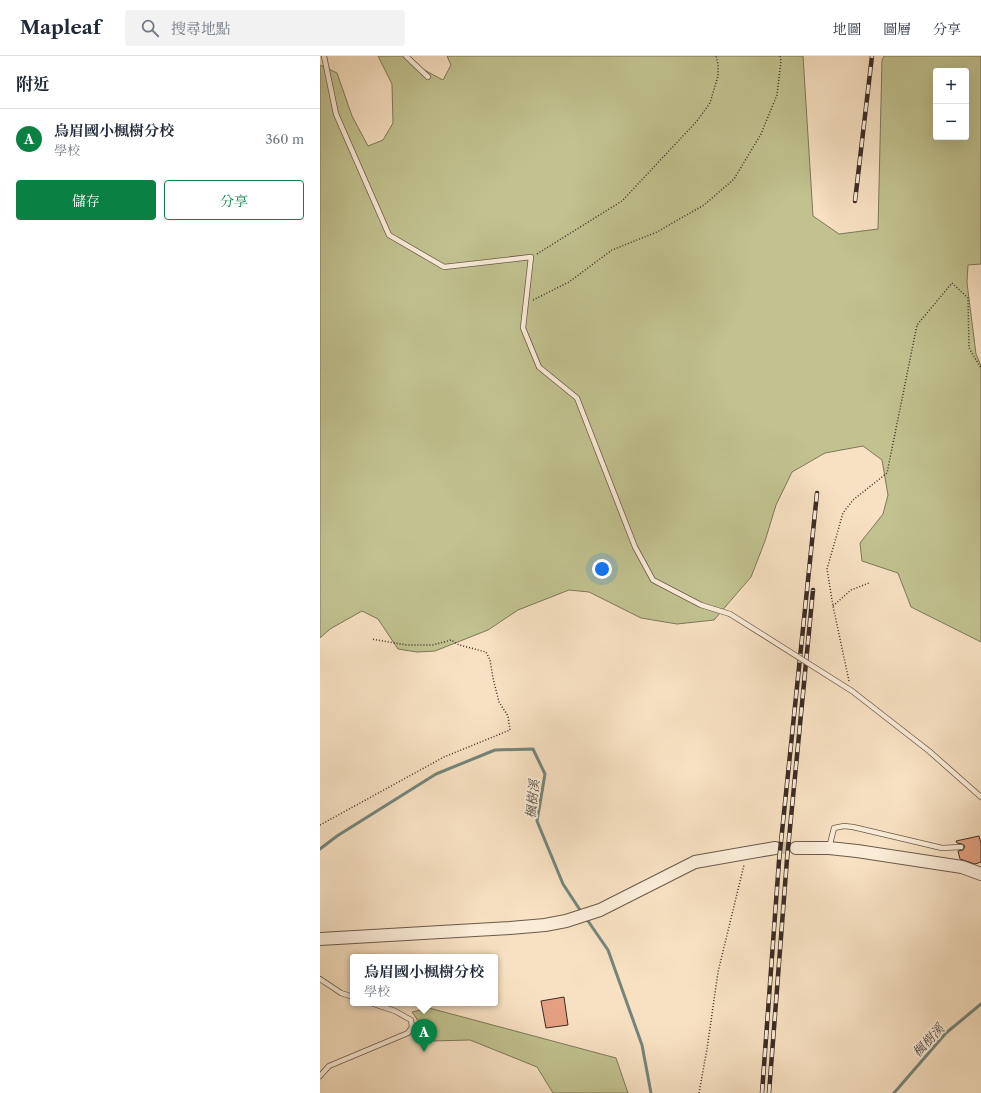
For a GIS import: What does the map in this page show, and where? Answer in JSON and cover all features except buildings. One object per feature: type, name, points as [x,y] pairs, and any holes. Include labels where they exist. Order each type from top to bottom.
[{"type":"street","points":[[320,939],[510,928],[545,925],[566,921],[600,910],[695,862],[775,848]]},
{"type":"street","points":[[796,848],[829,848],[889,855],[962,867],[981,874]]},
{"type":"lane","points":[[324,56],[336,114],[390,235],[444,267],[532,257],[523,328],[539,367],[577,398],[635,547],[653,580],[701,605],[730,614],[852,691],[929,751],[981,797]]},
{"type":"lane","points":[[406,56],[428,77]]},
{"type":"lane","points":[[829,848],[834,828],[844,826],[942,848],[961,847]]},
{"type":"lane","points":[[320,979],[341,993],[350,996]]},
{"type":"lane","points":[[320,1076],[329,1066],[408,1033],[412,1027],[411,1020],[395,1011],[380,1006]]},
{"type":"path","points":[[532,257],[622,200],[697,120],[710,103],[718,76],[716,56]]},
{"type":"path","points":[[526,304],[569,282],[612,250],[657,232],[704,205],[734,178],[761,134],[776,95],[781,61],[780,56]]},
{"type":"path","points":[[852,691],[833,606],[827,569],[843,513],[853,500],[887,473],[917,325],[952,283],[968,298],[969,348],[981,368]]},
{"type":"path","points":[[833,606],[851,590],[869,583]]},
{"type":"path","points":[[320,825],[444,758],[510,730],[508,716],[499,702],[490,660],[486,652],[459,645],[451,640],[433,644],[407,645],[371,639]]},
{"type":"path","points":[[698,1093],[707,1049],[718,972],[747,853]]},
{"type":"green space","points":[[378,56],[409,56],[413,64],[443,80],[451,65],[447,56],[803,56],[813,216],[839,234],[878,229],[882,60],[884,56],[981,56],[981,264],[968,265],[967,283],[976,354],[981,366],[981,642],[911,607],[898,573],[862,561],[860,543],[883,514],[888,495],[882,460],[863,446],[825,453],[792,472],[776,505],[765,541],[751,577],[714,620],[677,624],[641,618],[589,592],[569,590],[518,610],[488,630],[435,651],[417,652],[398,649],[378,619],[362,611],[330,629],[320,638],[320,65],[337,73],[352,116],[368,146],[383,140],[393,123],[392,84]]},
{"type":"green space","points":[[429,1008],[616,1058],[628,1093],[553,1093],[537,1067],[470,1040],[432,1041],[412,1012]]},
{"type":"waterway","name":"楓樹溪","points":[[320,849],[337,836],[436,774],[495,750],[533,749],[545,774],[537,821],[563,884],[582,913]]},
{"type":"waterway","name":"楓樹溪","points":[[586,918],[608,950],[642,1045],[651,1093]]},
{"type":"waterway","name":"楓樹溪","points":[[894,1093],[946,1033],[981,1004]]},
{"type":"tunnel","points":[[775,848],[796,848]]},
{"type":"railway","points":[[855,201],[872,56]]},
{"type":"railway","points":[[762,1093],[779,861],[817,493]]},
{"type":"railway","points":[[769,1093],[787,859],[813,590]]},
{"type":"place","name":"烏眉國小楓樹分校","points":[[424,1052]]}]
